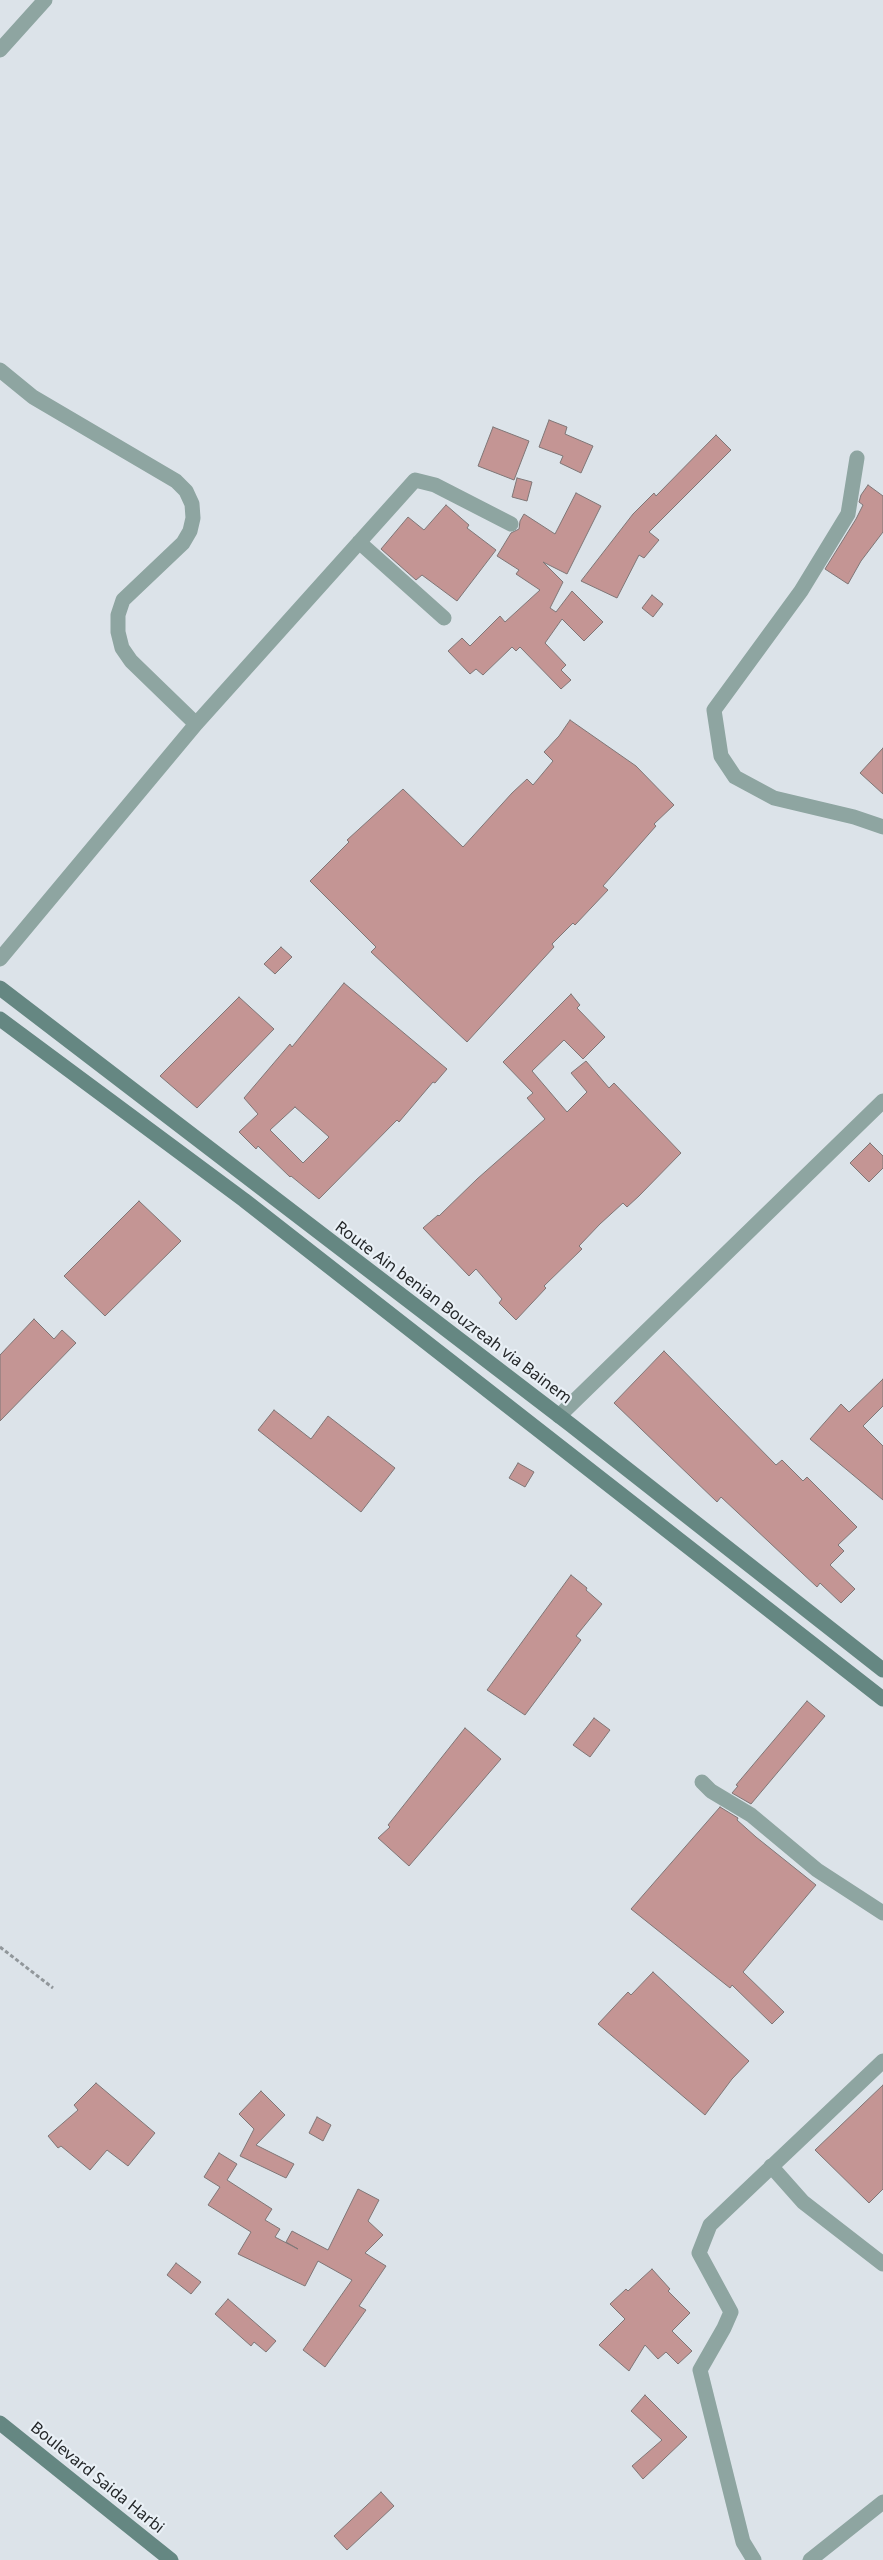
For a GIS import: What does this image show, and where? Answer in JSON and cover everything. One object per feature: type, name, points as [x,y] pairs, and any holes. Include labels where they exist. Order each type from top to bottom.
[{"type":"main road","name":"Route Ain benian Bouzreah via Bainem","points":[[0,988],[559,1416],[883,1670]]},
{"type":"main road","points":[[0,1019],[244,1200],[883,1699]]},
{"type":"main road","name":"Boulevard Saida Harbi","points":[[0,2422],[171,2560]]},
{"type":"street","points":[[0,50],[45,0]]},
{"type":"street","points":[[0,370],[33,397],[176,481],[186,491],[192,504],[193,518],[190,531],[183,543],[123,600],[118,616],[118,632],[122,648],[132,662],[196,724]]},
{"type":"street","points":[[857,458],[848,514],[801,591],[714,710],[721,756],[735,777],[774,798],[854,817],[883,827]]},
{"type":"street","points":[[0,959],[196,724],[414,480],[435,484],[511,524]]},
{"type":"street","points":[[359,542],[444,618]]},
{"type":"street","points":[[559,1416],[883,1101]]},
{"type":"street","points":[[702,1782],[711,1791],[751,1815],[818,1870],[883,1914]]},
{"type":"street","points":[[754,2560],[743,2542],[700,2370],[731,2312],[699,2253],[710,2224],[883,2062]]},
{"type":"street","points":[[771,2166],[803,2202],[883,2264]]},
{"type":"street","points":[[810,2560],[883,2502]]},
{"type":"path","points":[[0,1947],[53,1988]]},
{"type":"building","points":[[549,420],[567,427],[565,434],[593,446],[581,473],[560,463],[563,456],[539,447]]},
{"type":"building","points":[[493,427],[529,441],[514,480],[478,466]]},
{"type":"building","points":[[716,435],[731,450],[649,532],[659,540],[644,558],[639,555],[617,598],[581,581],[633,514],[654,493],[656,496]]},
{"type":"building","points":[[517,478],[532,482],[527,501],[512,497]]},
{"type":"building","points":[[868,485],[883,496],[883,532],[861,561],[848,584],[825,569],[856,519],[863,505],[859,502],[861,495]]},
{"type":"building","points":[[576,493],[601,506],[567,574],[543,562],[563,582],[550,608],[556,612],[572,591],[603,622],[584,641],[562,619],[545,643],[566,665],[561,670],[571,680],[561,689],[520,647],[516,651],[512,647],[483,675],[476,669],[470,674],[448,651],[462,638],[470,646],[500,616],[505,622],[540,590],[516,574],[519,570],[497,556],[511,533],[519,529],[520,521],[524,514],[555,534]]},
{"type":"building","points":[[446,505],[469,525],[467,528],[496,550],[457,601],[422,575],[416,580],[381,549],[408,517],[424,530]]},
{"type":"building","points":[[652,595],[663,604],[653,617],[642,608]]},
{"type":"building","points":[[570,720],[636,766],[674,805],[654,824],[656,826],[603,886],[608,890],[575,925],[573,923],[552,944],[554,947],[467,1042],[371,952],[376,947],[310,881],[349,842],[347,840],[403,789],[463,847],[527,779],[533,785],[553,761],[544,752],[559,736]]},
{"type":"building","points":[[883,748],[883,794],[860,773]]},
{"type":"building","points":[[281,947],[292,957],[275,974],[264,964]]},
{"type":"building","points":[[344,983],[447,1069],[435,1083],[433,1082],[399,1122],[397,1120],[319,1199],[290,1177],[258,1146],[256,1149],[239,1132],[258,1114],[244,1098],[290,1044],[292,1047]],"holes":[[[295,1107],[329,1137],[303,1163],[270,1130]]]},
{"type":"building","points":[[571,994],[580,1005],[577,1008],[605,1037],[583,1059],[564,1040],[532,1071],[567,1112],[587,1092],[571,1073],[586,1061],[609,1088],[614,1083],[681,1153],[627,1207],[623,1203],[600,1224],[579,1246],[582,1249],[544,1286],[546,1288],[516,1320],[499,1303],[502,1299],[476,1269],[469,1276],[423,1228],[439,1216],[477,1179],[545,1119],[527,1098],[533,1093],[503,1062]]},
{"type":"building","points":[[239,997],[274,1029],[197,1108],[160,1076]]},
{"type":"building","points":[[870,1143],[883,1156],[883,1168],[869,1182],[850,1163]]},
{"type":"building","points":[[139,1201],[181,1241],[105,1316],[64,1276]]},
{"type":"building","points":[[34,1319],[54,1339],[62,1330],[76,1343],[0,1421],[0,1355]]},
{"type":"building","points":[[664,1351],[776,1465],[782,1460],[803,1481],[807,1477],[857,1527],[838,1545],[844,1551],[830,1565],[855,1589],[841,1603],[820,1583],[817,1587],[721,1497],[717,1502],[614,1403]]},
{"type":"building","points":[[883,1379],[883,1406],[863,1426],[883,1446],[883,1500],[810,1439],[841,1404],[849,1412]]},
{"type":"building","points":[[274,1410],[311,1439],[328,1416],[395,1468],[361,1512],[258,1430]]},
{"type":"building","points":[[518,1463],[534,1472],[525,1487],[509,1478]]},
{"type":"building","points":[[571,1575],[602,1604],[576,1636],[581,1640],[525,1715],[487,1690]]},
{"type":"building","points":[[807,1701],[825,1716],[751,1804],[732,1793],[738,1786],[736,1785]]},
{"type":"building","points":[[594,1718],[610,1730],[590,1757],[573,1745]]},
{"type":"building","points":[[465,1728],[501,1759],[409,1866],[378,1838],[390,1827],[388,1825]]},
{"type":"building","points":[[720,1807],[738,1818],[737,1820],[756,1837],[816,1885],[743,1972],[784,2012],[772,2024],[732,1985],[730,1988],[631,1909]]},
{"type":"building","points":[[653,1972],[749,2061],[732,2079],[705,2115],[598,2024],[628,1992],[631,1995]]},
{"type":"building","points":[[96,2083],[155,2133],[128,2166],[107,2150],[90,2170],[61,2146],[58,2148],[48,2136],[78,2110],[74,2105]]},
{"type":"building","points":[[883,2085],[883,2189],[869,2203],[815,2150]]},
{"type":"building","points":[[261,2091],[285,2115],[256,2145],[294,2164],[286,2178],[240,2156],[254,2129],[239,2114]]},
{"type":"building","points":[[317,2117],[331,2125],[323,2141],[309,2133]]},
{"type":"building","points":[[219,2153],[237,2164],[227,2180],[272,2209],[265,2220],[280,2229],[275,2237],[298,2249],[286,2242],[292,2231],[328,2250],[358,2189],[379,2200],[368,2221],[383,2235],[365,2253],[386,2266],[359,2306],[366,2310],[325,2367],[303,2350],[352,2280],[318,2261],[305,2286],[238,2254],[251,2232],[208,2205],[220,2187],[204,2177]]},
{"type":"building","points":[[176,2263],[201,2282],[191,2294],[167,2275]]},
{"type":"building","points":[[652,2269],[670,2289],[668,2291],[690,2313],[672,2331],[692,2351],[678,2364],[666,2352],[658,2359],[645,2345],[629,2371],[599,2345],[625,2319],[610,2304],[626,2289],[628,2291]]},
{"type":"building","points":[[228,2299],[276,2341],[266,2352],[254,2342],[251,2346],[215,2314]]},
{"type":"building","points":[[645,2395],[687,2437],[643,2479],[632,2466],[662,2440],[631,2411]]},
{"type":"building","points":[[381,2492],[394,2506],[347,2550],[334,2536]]}]
